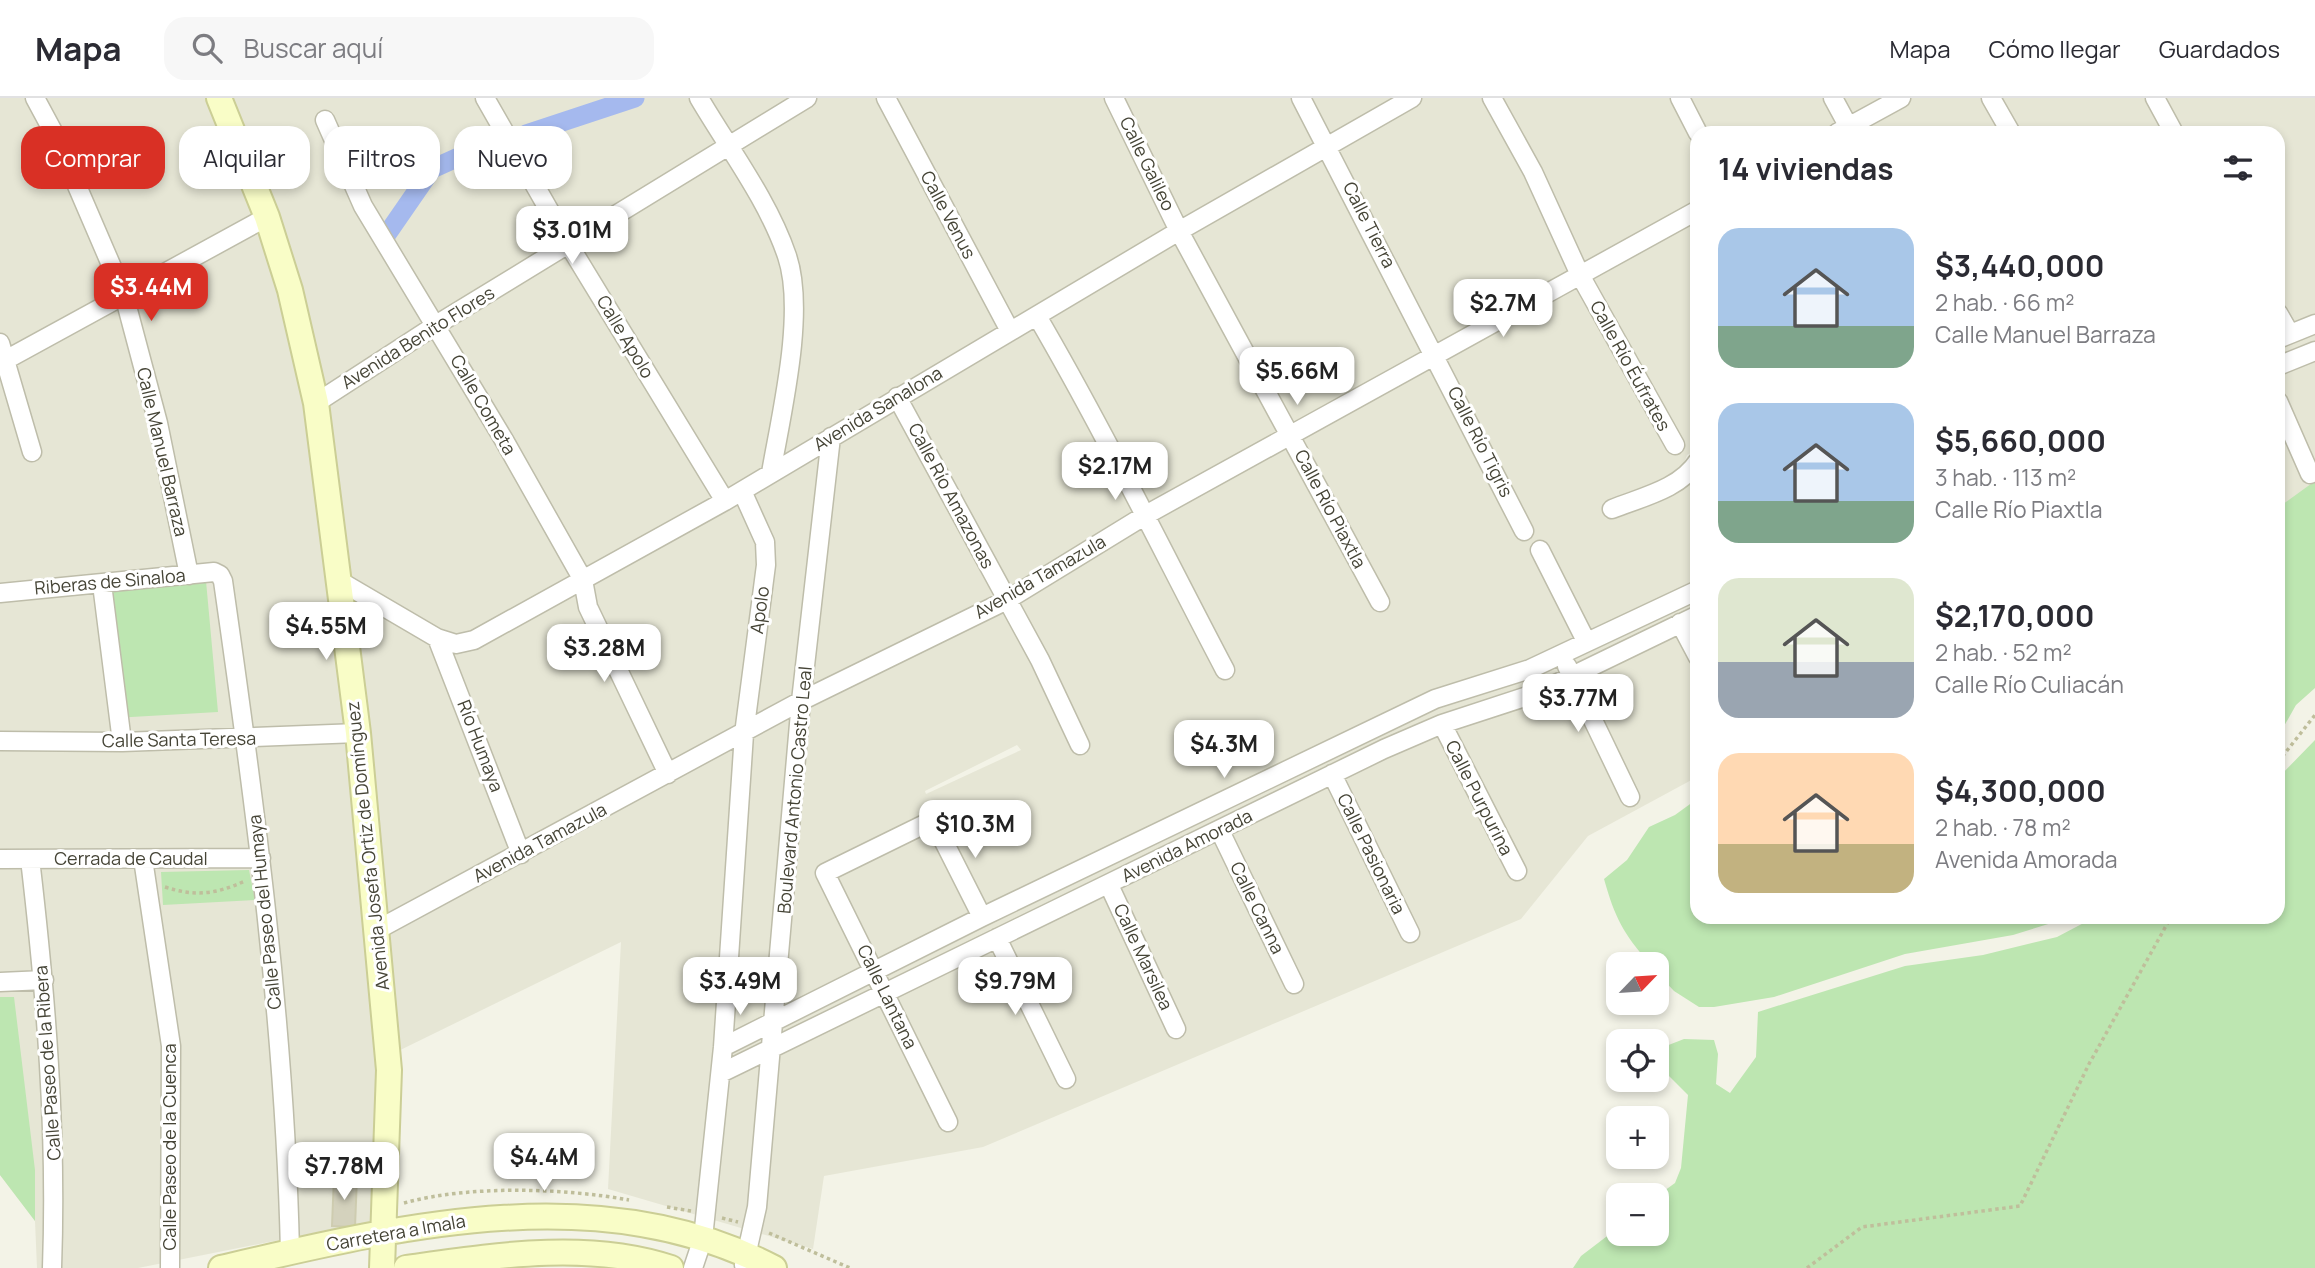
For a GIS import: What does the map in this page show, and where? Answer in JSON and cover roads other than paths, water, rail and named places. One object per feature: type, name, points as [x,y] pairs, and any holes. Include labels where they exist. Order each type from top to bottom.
[{"type":"street","name":"Calle Manuel Barraza","points":[[35,98],[56,137],[124,295],[158,424],[189,575]]},
{"type":"street","name":"Avenida Josefa Ortiz de Domínguez","points":[[219,98],[267,217],[296,313],[316,403],[358,733],[389,1070],[382,1268]]},
{"type":"street","name":"Calle Apolo","points":[[485,98],[569,245],[725,501]]},
{"type":"street","points":[[699,98],[764,207],[788,258],[794,306],[790,358],[771,474]]},
{"type":"street","name":"Avenida Benito Flores","points":[[316,403],[436,324],[807,98]]},
{"type":"street","name":"Calle Venus","points":[[886,98],[1010,331]]},
{"type":"street","name":"Calle Galileo","points":[[1114,98],[1179,231]]},
{"type":"street","name":"Calle Tierra","points":[[1301,98],[1434,354]]},
{"type":"street","name":"Avenida Sanalona","points":[[338,580],[437,638],[456,644],[474,640],[725,501],[1179,231],[1412,98]]},
{"type":"street","name":"Calle Río Éufrates","points":[[1492,98],[1533,172],[1580,275],[1675,445]]},
{"type":"street","points":[[1680,98],[1694,126]]},
{"type":"street","points":[[1833,98],[1844,126]]},
{"type":"street","points":[[1854,126],[1901,98]]},
{"type":"street","points":[[1992,98],[2007,126]]},
{"type":"street","points":[[2155,98],[2170,126]]},
{"type":"street","name":"Calle Cometa","points":[[325,120],[363,206],[436,324],[583,580],[588,607],[668,775]]},
{"type":"street","name":"Avenida Tamazula","points":[[375,931],[801,701],[1007,600],[1144,516],[1690,214]]},
{"type":"street","points":[[32,452],[2,355],[124,295],[267,217]]},
{"type":"street","name":"Calle Río Piaxtla","points":[[1179,231],[1380,602]]},
{"type":"street","points":[[1037,316],[1096,416],[1144,516],[1225,670]]},
{"type":"street","points":[[2285,336],[2315,324]]},
{"type":"street","points":[[2285,363],[2315,351]]},
{"type":"street","name":"Calle Río Tigris","points":[[1434,354],[1524,531]]},
{"type":"street","name":"Calle Río Amazonas","points":[[897,397],[1040,660],[1080,745]]},
{"type":"street","points":[[2285,417],[2310,474]]},
{"type":"street","name":"Boulevard Antonio Castro Leal","points":[[745,1261],[757,1207],[801,701],[831,437]]},
{"type":"street","points":[[1612,509],[1690,470]]},
{"type":"street","name":"Apolo","points":[[742,491],[765,542],[766,565],[744,734]]},
{"type":"street","points":[[1540,550],[1586,641]]},
{"type":"street","name":"Riberas de Sinaloa","points":[[0,593],[214,572],[220,575]]},
{"type":"street","name":"Calle Paseo del Humaya","points":[[220,575],[246,739],[262,865],[286,1121],[290,1252]]},
{"type":"street","points":[[102,584],[122,742]]},
{"type":"street","name":"Avenida Amorada","points":[[723,1046],[982,917],[1435,699],[1530,669],[1690,594]]},
{"type":"street","name":"Avenida Amorada","points":[[720,1073],[1332,774],[1442,724],[1537,693],[1690,619]]},
{"type":"street","points":[[1680,623],[1690,641]]},
{"type":"street","name":"Río Humaya","points":[[437,638],[521,854]]},
{"type":"street","points":[[1561,654],[1629,797]]},
{"type":"street","name":"Calle Purpurina","points":[[1442,724],[1517,871]]},
{"type":"street","name":"Calle Santa Teresa","points":[[0,741],[122,742],[358,733]]},
{"type":"street","points":[[693,1268],[703,1238],[723,1046],[744,734]]},
{"type":"street","points":[[1281,773],[1293,794]]},
{"type":"street","name":"Calle Pasionaria","points":[[1332,774],[1410,933]]},
{"type":"street","name":"Calle Lantana","points":[[948,1122],[825,873],[933,820],[982,917]]},
{"type":"street","name":"Calle Canna","points":[[1220,831],[1294,984]]},
{"type":"street","name":"Cerrada de Caudal","points":[[0,859],[143,859],[262,865]]},
{"type":"street","name":"Calle Paseo de la Ribera","points":[[30,859],[44,980],[55,1170],[52,1268]]},
{"type":"street","name":"Calle Paseo de la Cuenca","points":[[143,859],[171,1045],[170,1268]]},
{"type":"street","name":"Calle Marsilea","points":[[1109,885],[1176,1029]]},
{"type":"street","points":[[998,938],[1066,1079]]},
{"type":"street","points":[[0,982],[44,980]]},
{"type":"street","points":[[833,993],[843,1015]]},
{"type":"street","name":"Carretera a Imala","points":[[221,1268],[383,1234],[491,1217],[557,1216],[625,1221],[703,1238],[745,1261],[774,1268]]},
{"type":"street","name":"Carretera a Imala","points":[[406,1268],[515,1255],[573,1252],[671,1268]]},
{"type":"waterway","points":[[550,126],[635,98]]},
{"type":"waterway","points":[[385,237],[432,169],[454,159]]}]
